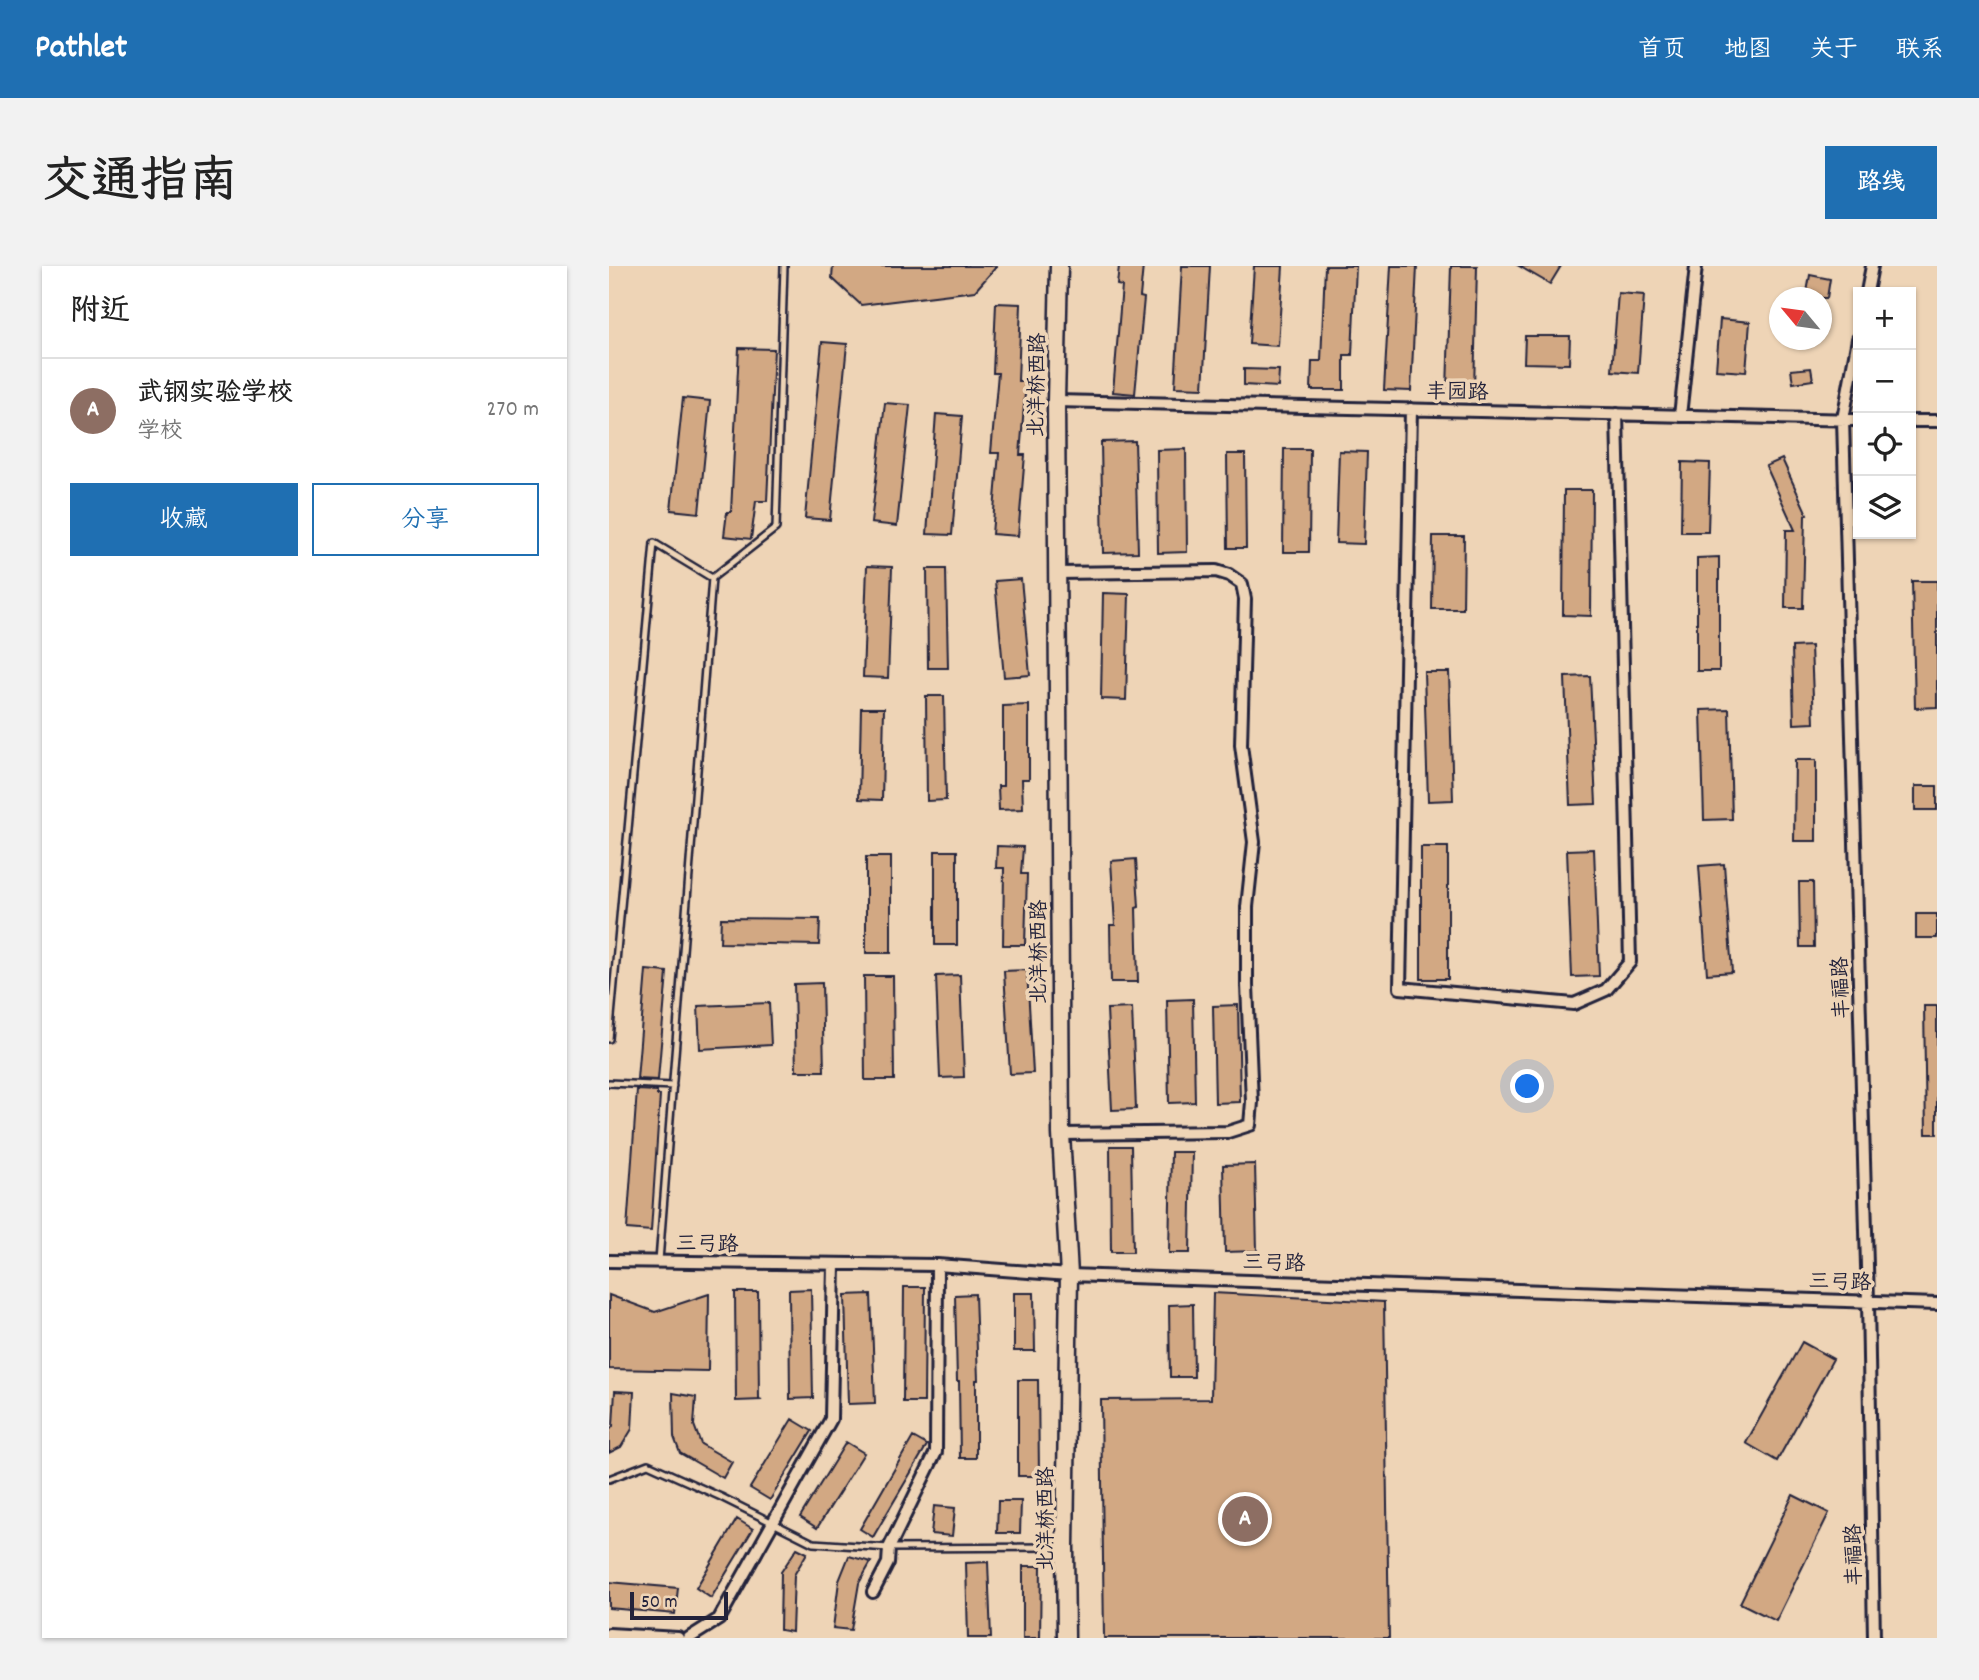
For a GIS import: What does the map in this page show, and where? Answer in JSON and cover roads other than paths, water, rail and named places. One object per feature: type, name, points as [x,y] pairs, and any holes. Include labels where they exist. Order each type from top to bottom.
[{"type":"main road","name":"北洋桥西路","points":[[1059,266],[1056,401],[1061,1134],[1069,1275],[1066,1638]]},
{"type":"street","points":[[1680,416],[1696,266]]},
{"type":"street","points":[[1868,287],[1872,266]]},
{"type":"street","name":"丰福路","points":[[1856,350],[1843,419],[1868,1301],[1874,1638]]},
{"type":"street","name":"丰园路","points":[[1056,401],[1853,420]]},
{"type":"street","points":[[1411,409],[1400,988],[1574,1004],[1606,990],[1630,962],[1617,414]]},
{"type":"street","points":[[1916,421],[1937,421]]},
{"type":"street","points":[[1057,573],[1216,571],[1229,575],[1242,584],[1245,599],[1241,745],[1254,842],[1247,907],[1252,1102],[1250,1125],[1228,1132],[1061,1134]]},
{"type":"street","name":"三弓路","points":[[609,1261],[937,1265],[1069,1275],[1937,1304]]},
{"type":"street","points":[[689,1638],[719,1619],[831,1419],[834,1264]]},
{"type":"street","points":[[873,1592],[888,1563],[889,1548],[936,1452],[937,1265]]},
{"type":"street","points":[[609,1634],[678,1638]]},
{"type":"lane","points":[[659,1261],[712,578],[776,528],[784,266]]},
{"type":"lane","points":[[609,1039],[654,542],[712,578]]},
{"type":"lane","points":[[609,1083],[673,1086]]},
{"type":"lane","points":[[609,1479],[649,1464],[813,1543],[889,1548],[1065,1547]]},
{"type":"place","name":"武钢实验学校","points":[[1245,1519]]}]
